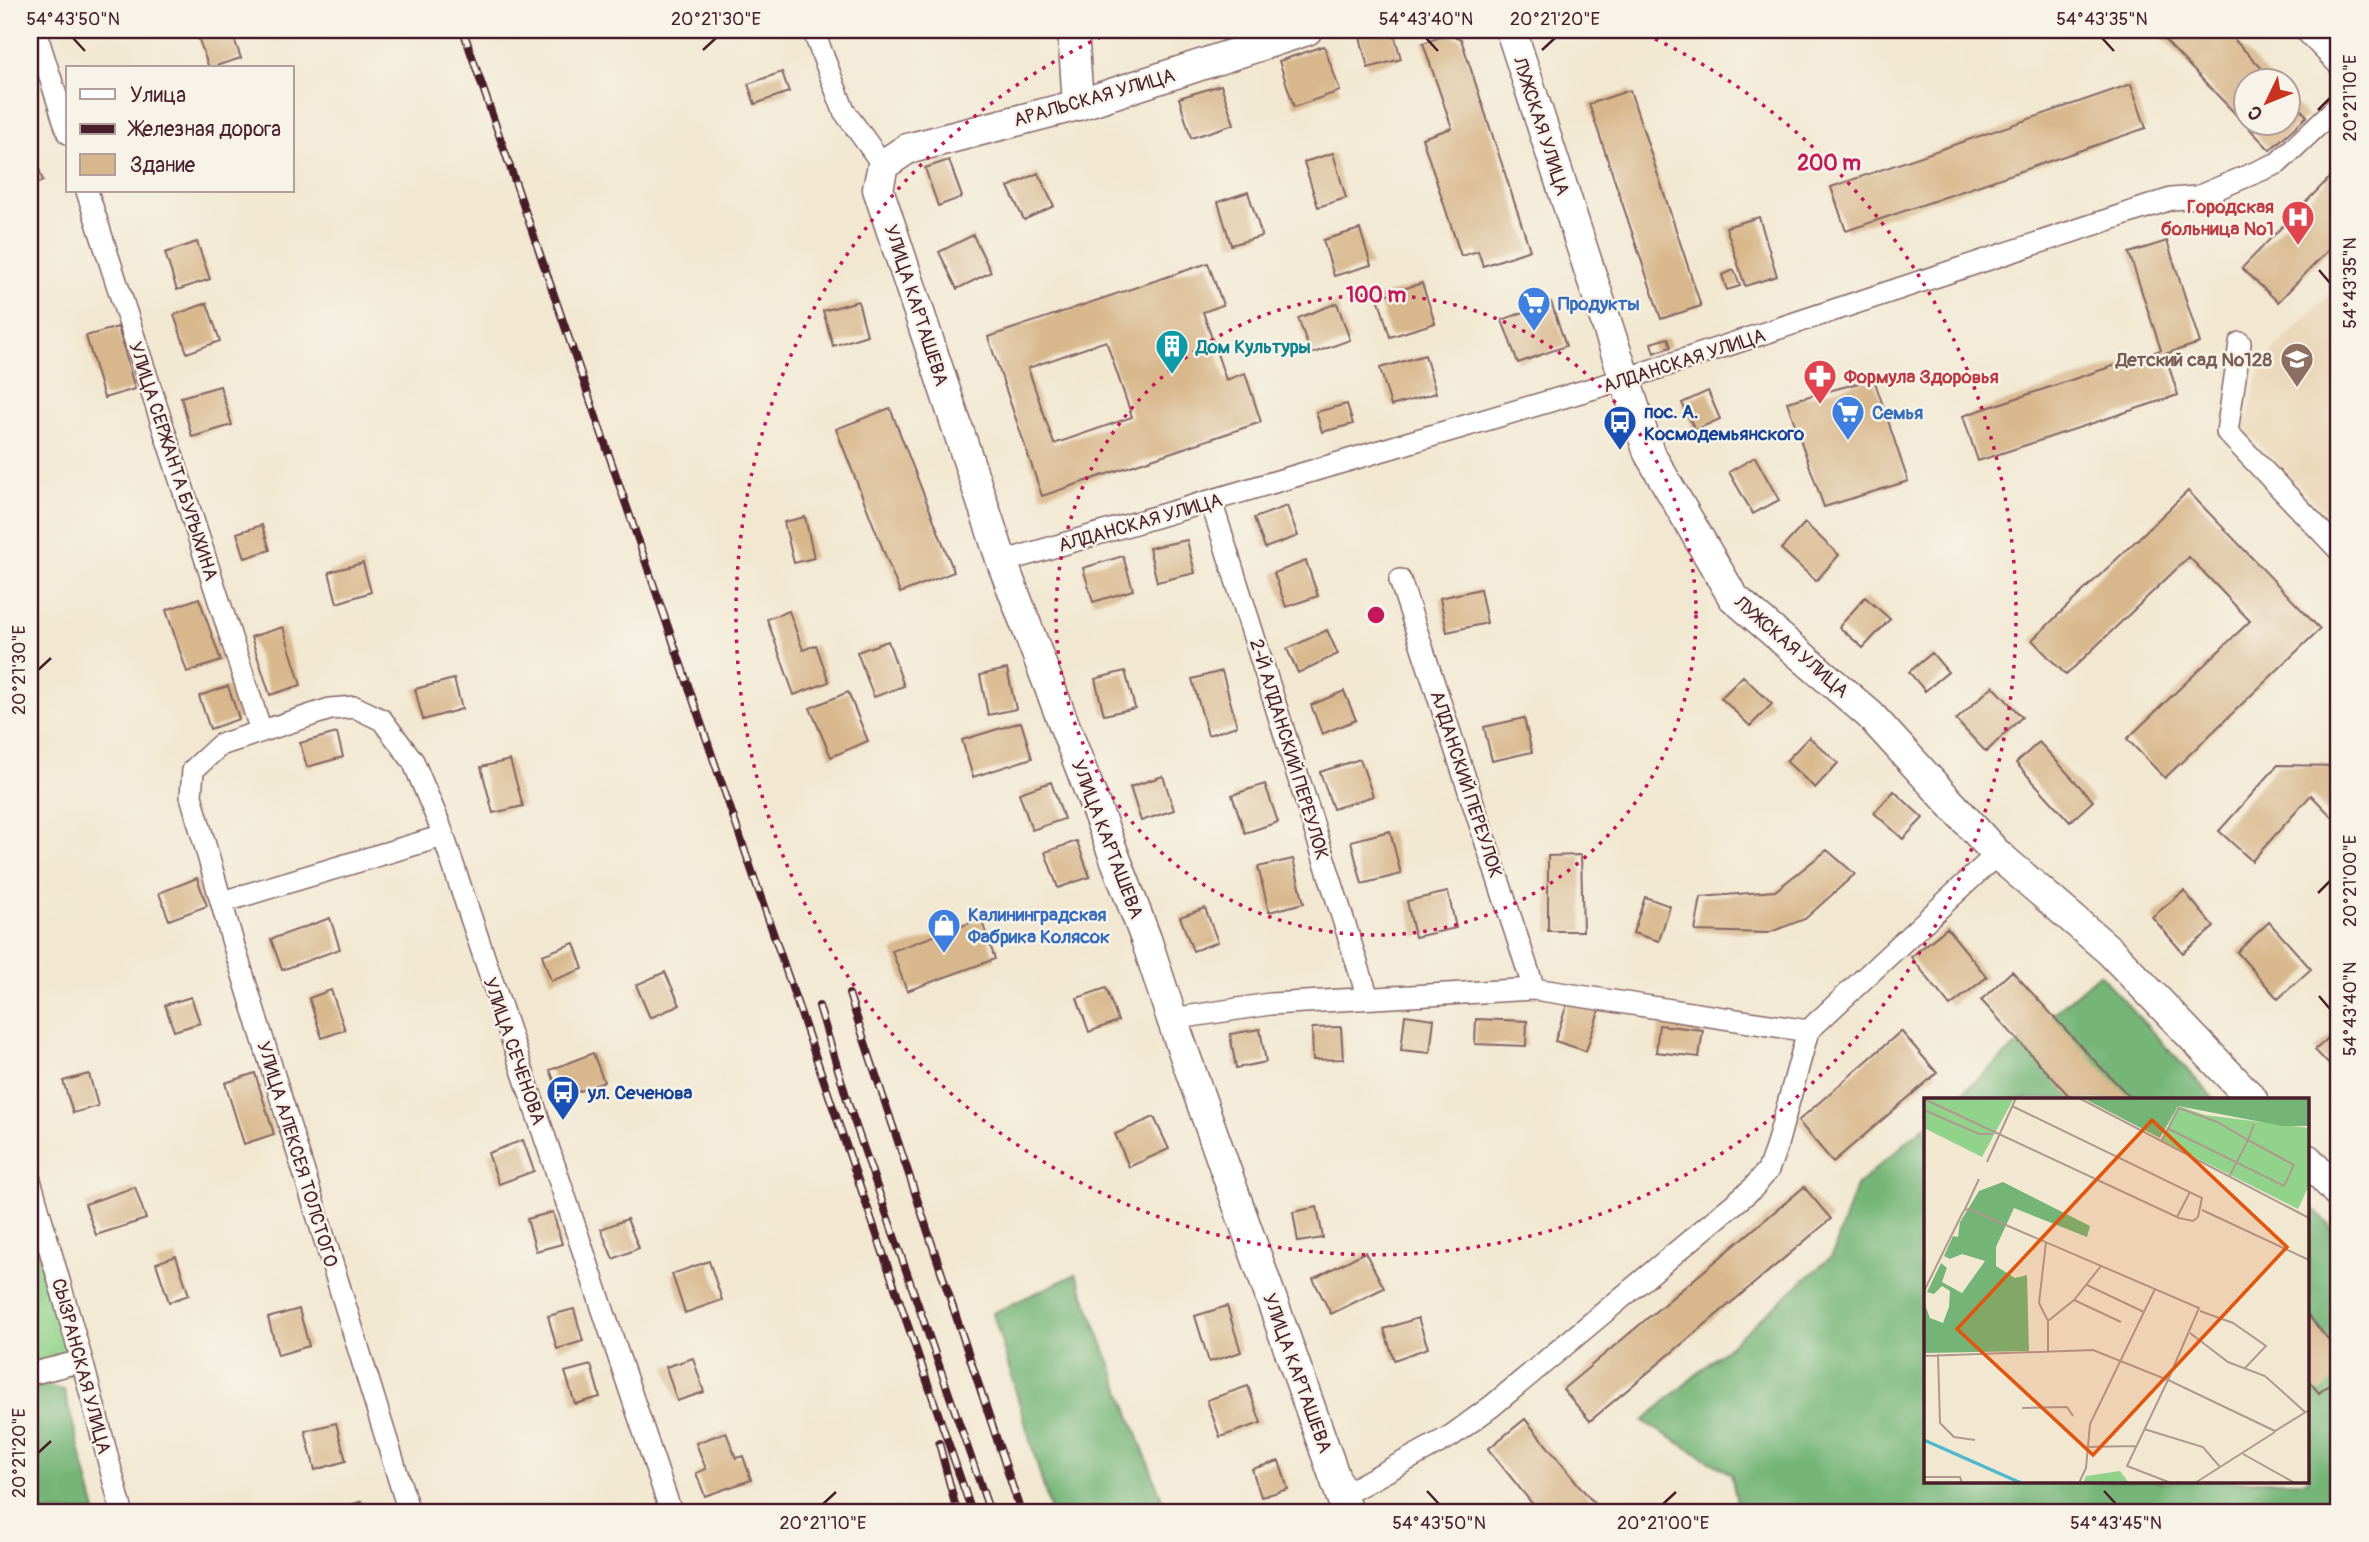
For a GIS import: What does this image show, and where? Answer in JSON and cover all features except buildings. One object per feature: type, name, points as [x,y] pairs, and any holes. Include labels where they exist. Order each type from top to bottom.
[{"type":"main road","points":[[1073,30],[1078,105]]},
{"type":"main road","name":"АРАЛЬСКАЯ УЛИЦА","points":[[883,164],[907,149],[1078,105],[1307,30]]},
{"type":"main road","name":"ЛУЖСКАЯ УЛИЦА","points":[[1511,30],[1648,453],[1733,597],[1870,715],[1997,854],[2110,951],[2251,1098]]},
{"type":"main road","name":"УЛИЦА КАРТАШЕВА","points":[[883,164],[878,189],[1002,562],[1146,939],[1344,1504]]},
{"type":"main road","points":[[2310,1162],[2339,1194]]},
{"type":"street","points":[[35,30],[66,127]]},
{"type":"street","points":[[813,30],[844,111],[883,164]]},
{"type":"street","points":[[2305,30],[2339,65]]},
{"type":"street","name":"АЛДАНСКАЯ УЛИЦА","points":[[1002,562],[1625,379],[2171,200],[2197,197],[2278,163],[2339,105]]},
{"type":"street","name":"УЛИЦА СЕРЖАНТА БУРЫХИНА","points":[[87,192],[261,731]]},
{"type":"street","points":[[2240,343],[2227,432],[2339,550]]},
{"type":"street","name":"2-Й АЛДАНСКИЙ ПЕРЕУЛОК","points":[[1212,500],[1368,998]]},
{"type":"street","name":"АЛДАНСКИЙ ПЕРЕУЛОК","points":[[1400,580],[1534,989]]},
{"type":"street","name":"УЛИЦА СЕЧЕНОВА","points":[[191,796],[193,770],[220,745],[330,709],[355,707],[382,720],[413,761],[443,836],[671,1512]]},
{"type":"street","name":"УЛИЦА АЛЕКСЕЯ ТОЛСТОГО","points":[[191,796],[409,1512]]},
{"type":"street","points":[[222,902],[443,836]]},
{"type":"street","points":[[1344,1504],[1451,1436],[1492,1406],[1753,1188],[1768,1170],[1772,1159],[1808,1031],[1997,854]]},
{"type":"street","points":[[1172,1019],[1270,1004],[1534,989],[1808,1031]]},
{"type":"street","name":"СЫЗРАНСКАЯ УЛИЦА","points":[[30,1180],[122,1512]]},
{"type":"street","points":[[30,1374],[82,1361]]},
{"type":"shaded area","name":"Детский сад №128","points":[[2339,284],[2339,527],[2245,430],[2262,363]]},
{"type":"green space","points":[[2099,974],[2213,1098],[1956,1098]]},
{"type":"green space","points":[[1924,1127],[1924,1482],[2310,1482],[2310,1204],[2339,1236],[2339,1512],[1739,1512],[1731,1474],[1643,1421],[1832,1256],[1856,1186]]},
{"type":"green space","points":[[30,1225],[73,1373],[30,1385]]},
{"type":"green space","points":[[1076,1274],[1167,1512],[1051,1512],[993,1313]]},
{"type":"green space","points":[[40,1385],[64,1390],[96,1512],[30,1512],[30,1388]]},
{"type":"railway","points":[[463,30],[972,1512]]},
{"type":"railway","points":[[849,994],[1021,1512]]},
{"type":"railway","points":[[819,1006],[849,1106],[990,1512]]},
{"type":"railway","points":[[939,1443],[957,1512]]},
{"type":"place","name":"Городская больница №1","points":[[2298,247]]},
{"type":"place","name":"Продукты","points":[[1534,333]]},
{"type":"place","name":"Дом Культуры","points":[[1172,376]]},
{"type":"place","name":"Детский сад №128","points":[[2297,389]]},
{"type":"place","name":"Формула Здоровья","points":[[1820,406]]},
{"type":"place","name":"Семья","points":[[1848,442]]},
{"type":"place","name":"пос. А. Космодемьянского","points":[[1620,452]]},
{"type":"place","name":"Калининградская Фабрика Колясок","points":[[944,955]]},
{"type":"place","name":"ул. Сеченова","points":[[563,1122]]}]
